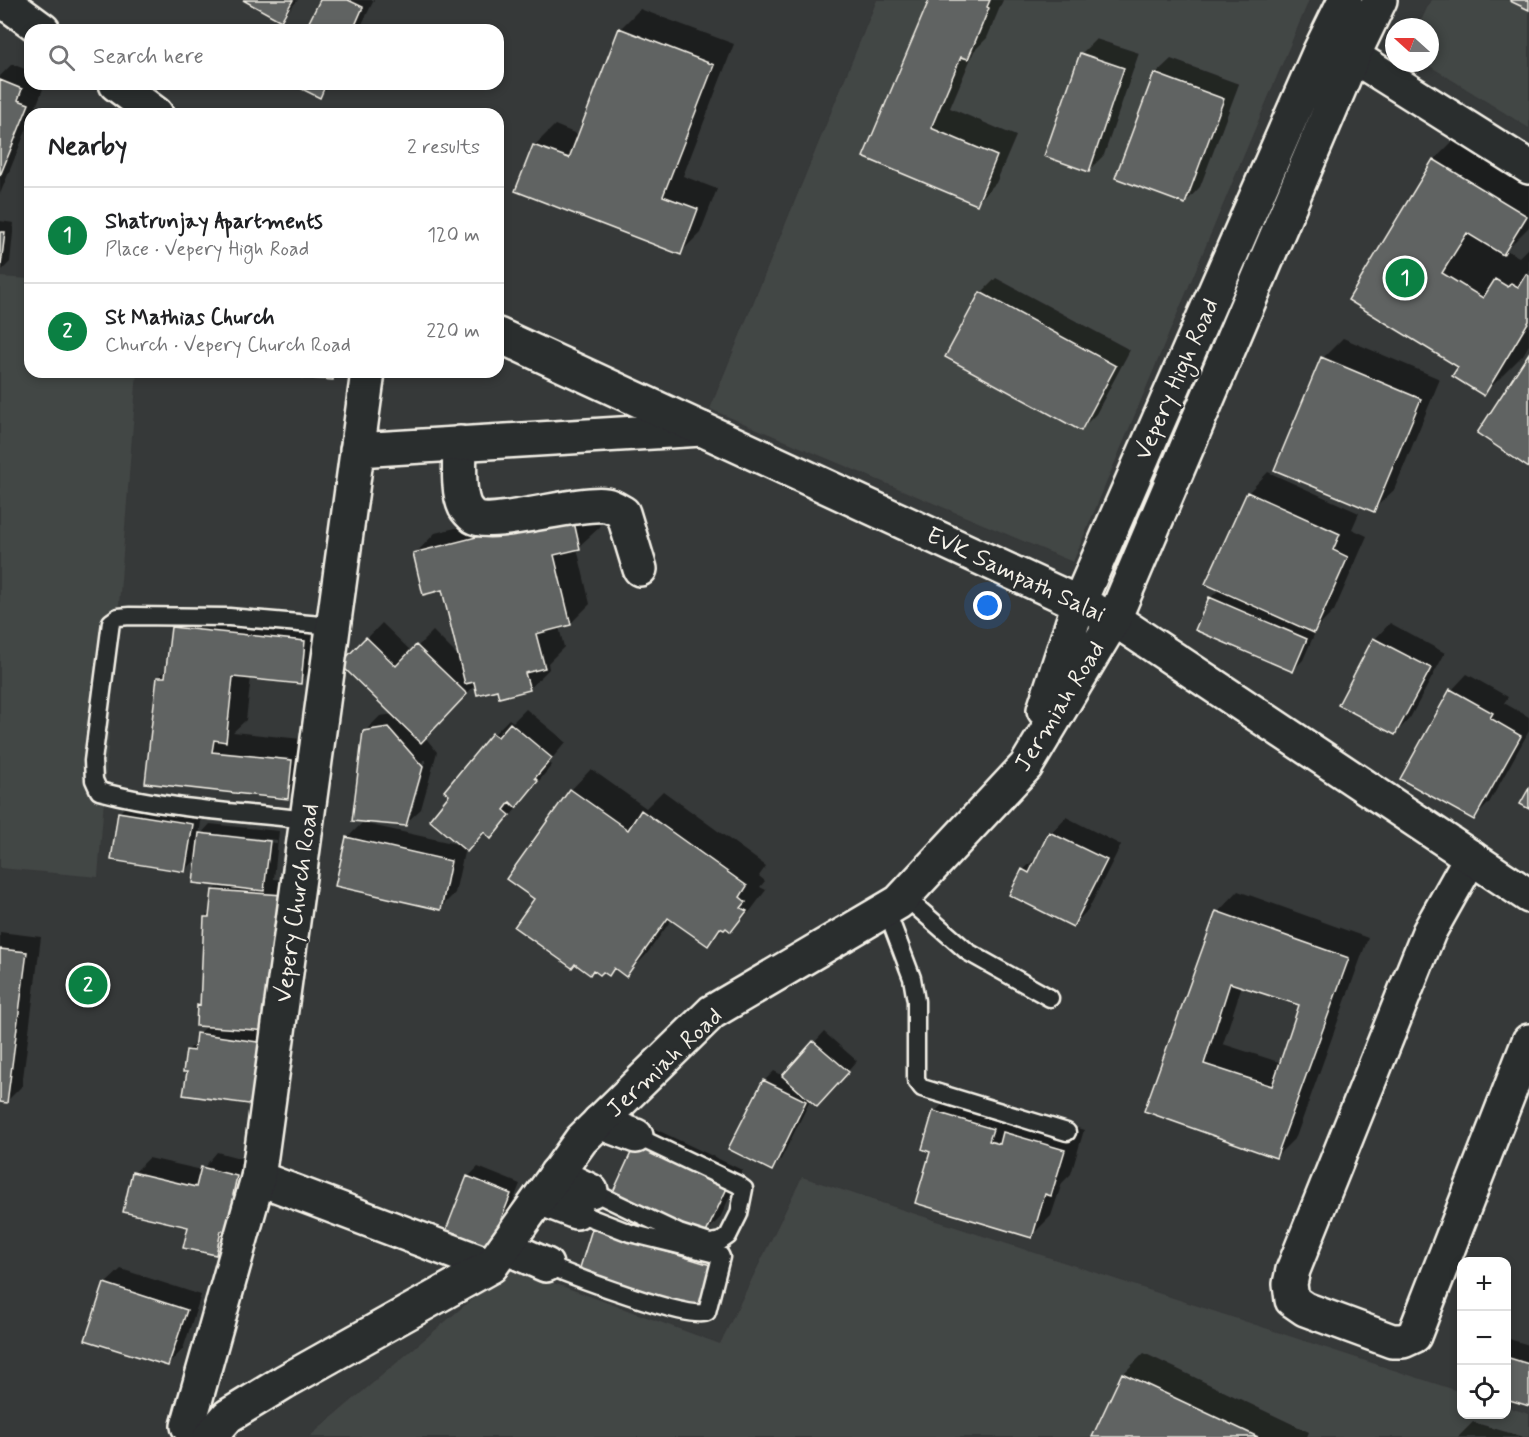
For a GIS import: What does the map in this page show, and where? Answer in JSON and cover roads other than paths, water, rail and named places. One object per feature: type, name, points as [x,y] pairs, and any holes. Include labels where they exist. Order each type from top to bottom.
[{"type":"street","points":[[2,0],[35,24]]},
{"type":"street","name":"Vepery High Road","points":[[1026,766],[1079,603],[1319,53],[1345,0]]},
{"type":"street","name":"Vepery High Road","points":[[1114,619],[1353,56],[1380,0]]},
{"type":"street","points":[[1353,56],[1529,167]]},
{"type":"street","points":[[124,90],[148,108]]},
{"type":"street","name":"EVK Sampath Salai","points":[[504,337],[1114,619],[1529,896]]},
{"type":"street","name":"Vepery Church Road","points":[[206,1431],[258,1178],[367,378]]},
{"type":"street","points":[[357,450],[702,429]]},
{"type":"street","points":[[460,442],[461,490],[465,507],[474,517],[484,519],[531,514],[580,505],[607,505],[623,513],[640,569]]},
{"type":"street","name":"Jermiah Road","points":[[206,1431],[284,1382],[498,1257],[581,1140],[712,1012],[895,903],[1026,766],[1114,619]]},
{"type":"street","points":[[1471,857],[1429,932],[1293,1270],[1290,1284],[1292,1300],[1305,1309],[1392,1341],[1403,1341],[1414,1336],[1529,1041]]},
{"type":"street","points":[[599,1122],[636,1136]]},
{"type":"street","points":[[258,1178],[498,1257],[546,1265]]},
{"type":"street","points":[[548,1186],[584,1201]]},
{"type":"lane","points":[[307,820],[172,805],[129,799],[99,791],[94,780],[93,761],[106,650],[111,621],[130,615],[229,617],[333,626]]},
{"type":"lane","points":[[895,903],[968,952],[1050,998]]},
{"type":"lane","points":[[895,903],[916,1000],[916,1080],[922,1088],[1067,1132]]},
{"type":"lane","points":[[584,1201],[710,1243],[722,1241],[728,1236],[738,1214],[744,1189],[636,1136]]},
{"type":"lane","points":[[546,1265],[627,1295],[692,1314],[703,1315],[706,1312],[722,1257],[720,1255],[630,1233],[584,1201]]},
{"type":"place","name":"Shatrunjay Apartments","points":[[1405,278]]},
{"type":"place","name":"St Mathias Church","points":[[88,985]]}]
